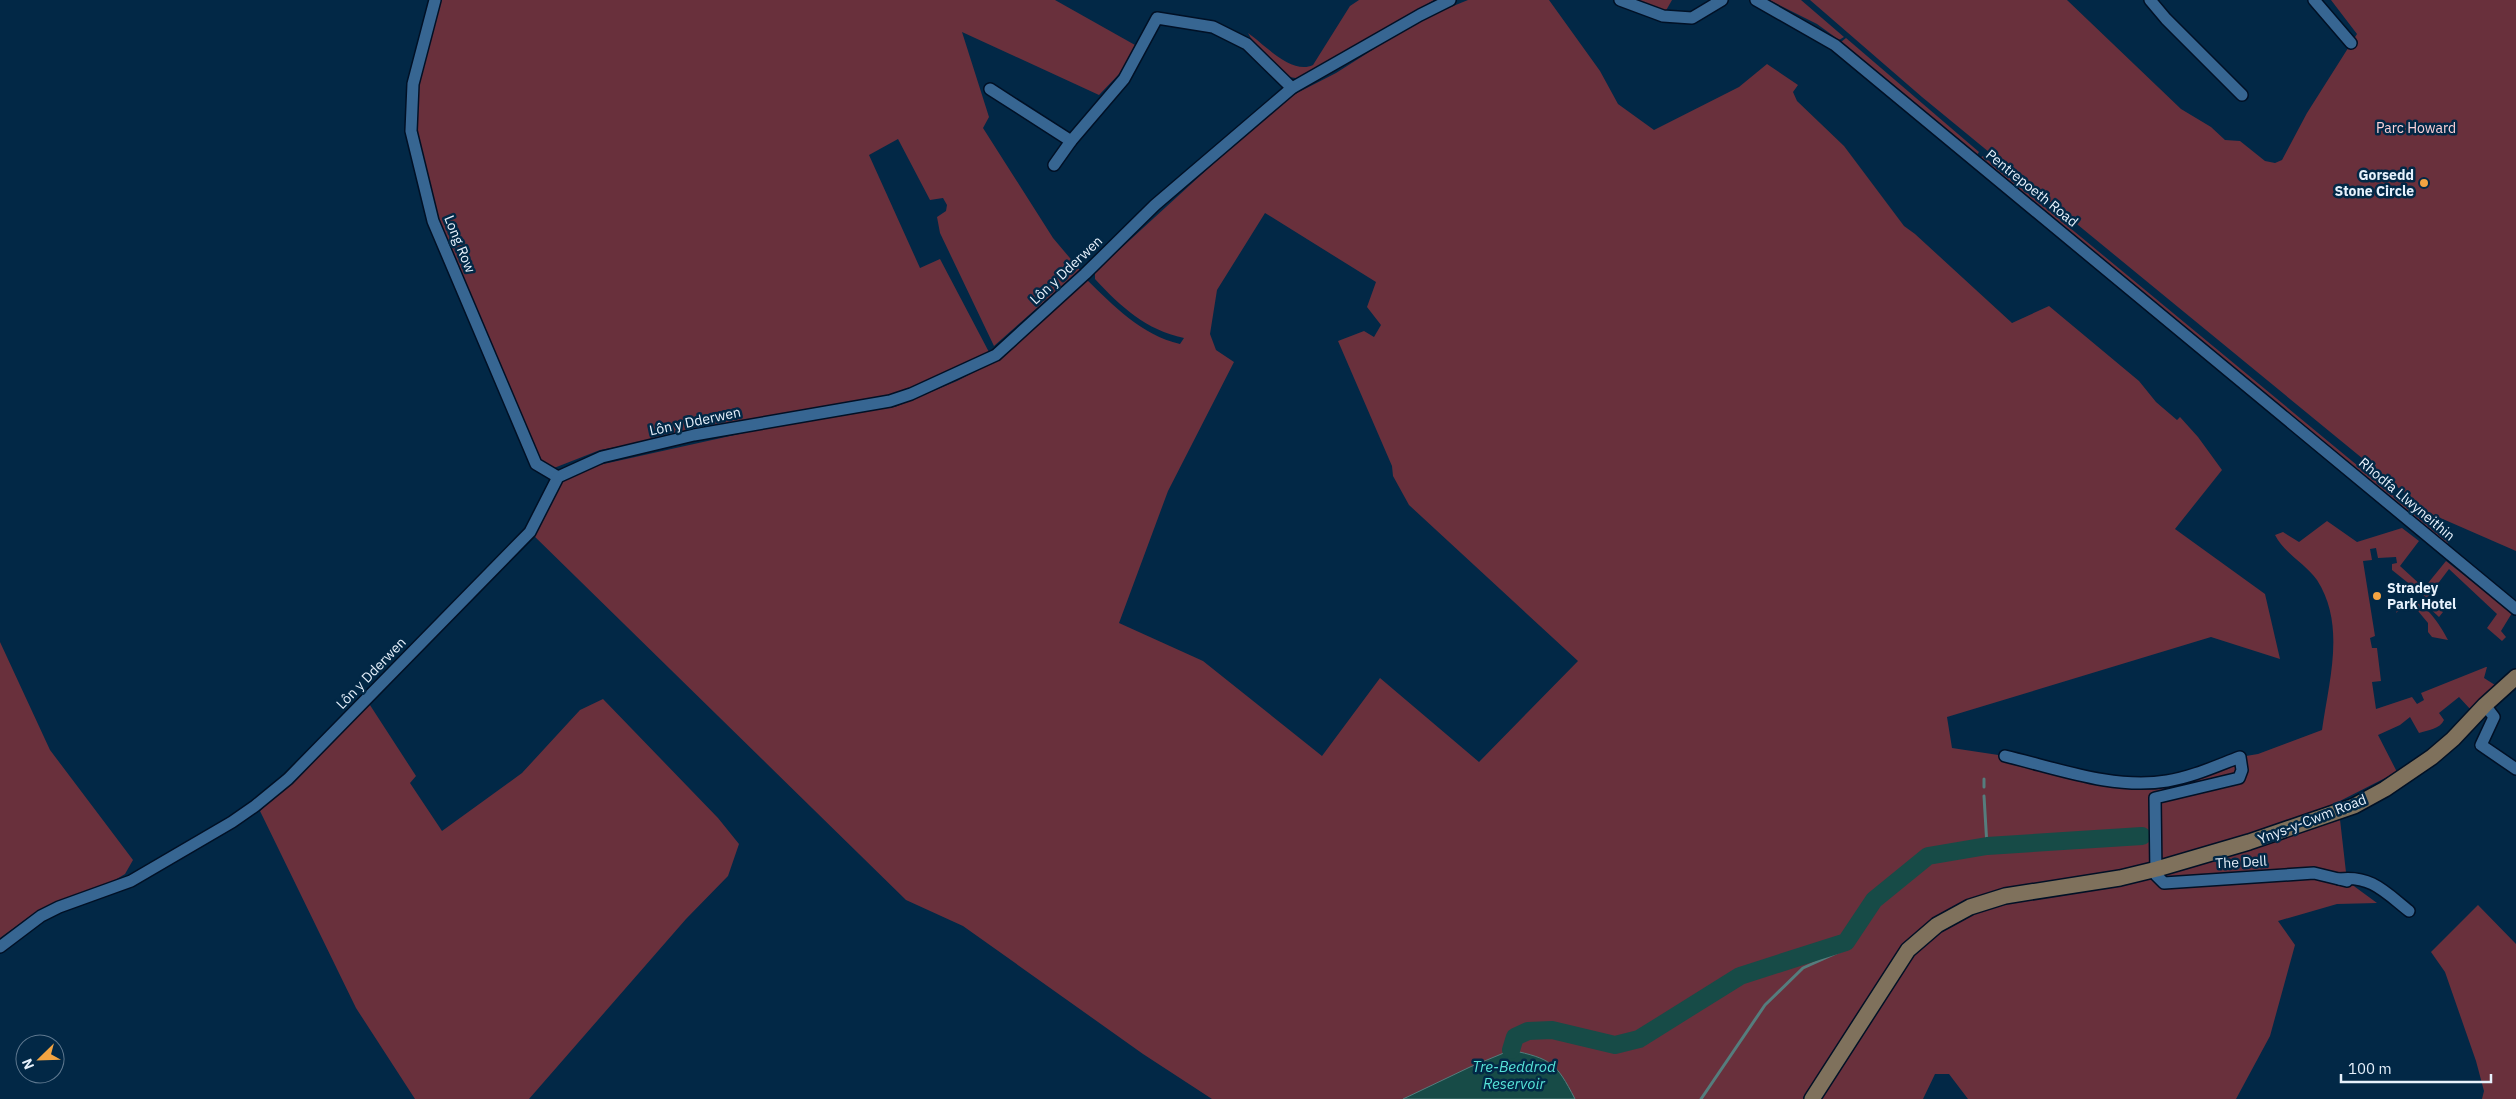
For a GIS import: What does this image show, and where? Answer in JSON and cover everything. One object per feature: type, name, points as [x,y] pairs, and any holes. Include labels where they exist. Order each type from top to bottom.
[{"type":"main road","name":"Ynys-y-Cwm Road","points":[[1812,1099],[1908,950],[1927,931],[1970,907],[2005,896],[2120,878],[2157,869],[2258,840],[2354,806],[2385,789],[2432,757],[2453,740],[2485,705],[2516,677]]},
{"type":"street","name":"Long Row","points":[[435,0],[413,84],[411,131],[433,221],[536,464],[558,477]]},
{"type":"street","name":"Lôn y Dderwen","points":[[0,947],[41,916],[59,907],[131,881],[232,822],[288,780],[530,532],[558,477],[602,457],[694,435],[890,401],[911,394],[988,360],[1085,274],[1155,205],[1292,88],[1450,0]]},
{"type":"street","points":[[1620,0],[1663,16],[1692,18],[1722,0]]},
{"type":"street","name":"Pentrepoeth Road","points":[[1756,0],[1835,45],[2280,412]]},
{"type":"street","points":[[2150,0],[2166,19],[2242,95]]},
{"type":"street","points":[[2314,0],[2351,42]]},
{"type":"street","points":[[1054,165],[1071,141],[1124,79],[1157,18],[1213,27],[1247,44],[1292,88]]},
{"type":"street","points":[[990,89],[1071,141]]},
{"type":"street","name":"Rhodfa Llwyneithin","points":[[2280,412],[2516,609]]},
{"type":"street","points":[[2485,705],[2494,716],[2481,745],[2516,769]]},
{"type":"street","points":[[2005,756],[2084,775],[2141,783],[2167,781],[2188,776],[2240,757],[2242,770],[2239,778],[2155,798],[2157,869]]},
{"type":"street","name":"The Dell","points":[[2157,869],[2156,875],[2164,883],[2314,873],[2342,880],[2353,877],[2370,881],[2409,911]]},
{"type":"green space","points":[[431,0],[1055,0],[1135,45],[1121,72],[1099,95],[962,32],[989,117],[983,128],[1053,238],[1080,270],[994,346],[940,233],[937,217],[946,211],[947,205],[943,198],[930,200],[898,139],[869,155],[920,268],[940,259],[990,354],[914,389],[888,397],[600,450],[554,468],[539,461],[433,221],[411,131]]},
{"type":"green space","points":[[1359,0],[1434,0],[1302,79],[1289,77],[1256,47],[1248,33],[1270,51],[1296,66],[1305,67],[1313,65],[1350,6]]},
{"type":"green space","points":[[1468,0],[1549,0],[1600,71],[1618,104],[1654,130],[1739,87],[1767,64],[1798,85],[1793,92],[1797,101],[1844,146],[1904,226],[2012,323],[2049,306],[2139,381],[2156,402],[2177,420],[2180,417],[2198,437],[2222,470],[2175,529],[2265,594],[2280,659],[2211,637],[1947,717],[1952,748],[2005,756],[2084,775],[2152,783],[2240,757],[2258,754],[2322,730],[2333,653],[2331,615],[2326,597],[2317,580],[2307,568],[2284,548],[2275,535],[2283,532],[2299,542],[2327,521],[2357,542],[2402,528],[2419,541],[2400,566],[2424,588],[2446,561],[2512,613],[2501,631],[2506,637],[2502,641],[2487,628],[2497,614],[2449,569],[2427,598],[2392,570],[2392,564],[2397,563],[2396,557],[2378,558],[2376,548],[2370,549],[2372,560],[2363,561],[2375,636],[2370,638],[2372,648],[2377,648],[2381,681],[2372,682],[2376,709],[2412,697],[2417,704],[2424,700],[2421,693],[2486,667],[2484,678],[2495,685],[2471,710],[2459,697],[2439,713],[2444,720],[2433,729],[2419,733],[2410,717],[2400,725],[2378,735],[2397,772],[2338,802],[2347,881],[2377,903],[2337,904],[2278,921],[2295,945],[2270,1036],[2236,1099],[1968,1099],[1949,1074],[1935,1074],[1923,1099],[1812,1099],[1908,950],[1967,908],[1940,915],[1908,941],[1804,1099],[1212,1099],[1143,1054],[963,926],[906,900],[530,532],[564,480],[599,465],[802,420],[895,407],[957,381],[992,363],[1086,279],[1118,309],[1141,327],[1166,340],[1180,344],[1184,338],[1146,323],[1125,308],[1095,279],[1095,272],[1237,142],[1295,94],[1336,73],[1421,19]],"holes":[[[1265,213],[1376,282],[1367,307],[1381,325],[1374,337],[1364,331],[1338,341],[1392,466],[1393,476],[1409,505],[1578,661],[1479,762],[1380,678],[1322,756],[1203,661],[1119,623],[1168,491],[1234,362],[1216,350],[1210,334],[1217,290]]]},
{"type":"green space","points":[[1624,0],[1672,0],[1664,14]]},
{"type":"green space","points":[[1769,0],[1801,0],[1844,37],[1839,40],[1817,24]]},
{"type":"green space","name":"Parc Howard","points":[[1810,0],[2067,0],[2181,109],[2211,127],[2225,140],[2240,141],[2265,161],[2275,163],[2282,160],[2307,113],[2357,34],[2331,0],[2516,0],[2516,551],[2429,513],[1922,97]]},
{"type":"green space","points":[[1846,38],[1979,152],[1977,155],[1841,42]]},
{"type":"green space","points":[[1983,156],[2421,518],[2452,539],[2447,544],[2404,511],[1980,158]]},
{"type":"green space","points":[[2427,598],[2443,612],[2439,617],[2425,604]]},
{"type":"green space","points":[[2408,599],[2427,610],[2448,640],[2432,637],[2428,632],[2428,623],[2413,605],[2406,605],[2396,613],[2399,604]]},
{"type":"green space","points":[[0,642],[50,750],[133,860],[125,874],[100,889],[34,913],[0,938]]},
{"type":"green space","points":[[603,699],[718,818],[739,844],[728,876],[686,919],[529,1099],[415,1099],[356,1008],[260,811],[368,702],[416,776],[410,783],[442,831],[522,773],[580,710]]},
{"type":"green space","points":[[2478,905],[2516,944],[2516,1099],[2482,1099],[2484,1091],[2476,1061],[2445,972],[2431,952]]},
{"type":"water","name":"Tre-Beddrod Reservoir","points":[[1511,1050],[1535,1056],[1551,1064],[1563,1077],[1575,1099],[1403,1099],[1470,1067]]},
{"type":"waterway","points":[[1984,779],[1984,787]]},
{"type":"waterway","points":[[1984,796],[1987,846]]},
{"type":"waterway","points":[[1511,1050],[1515,1037],[1528,1031],[1552,1030],[1615,1045],[1639,1039],[1740,976],[1846,942],[1874,900],[1928,856],[1987,846],[2142,836]]},
{"type":"waterway","points":[[1701,1099],[1765,1005],[1803,968],[1843,950]]},
{"type":"place","name":"Gorsedd Stone Circle","points":[[2424,183]]},
{"type":"place","name":"Stradey Park Hotel","points":[[2377,596]]}]
